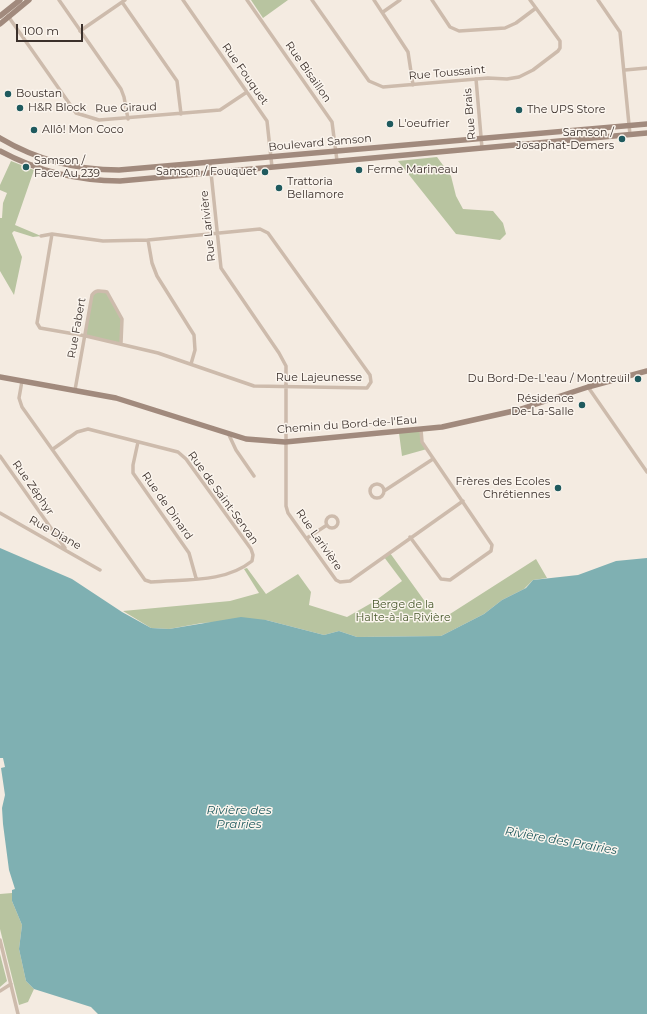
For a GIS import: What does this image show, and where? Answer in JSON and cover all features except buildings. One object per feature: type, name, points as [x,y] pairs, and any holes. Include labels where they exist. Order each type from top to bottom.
[{"type":"street","points":[[0,24],[4,15],[20,0]]},
{"type":"street","points":[[4,15],[29,0]]},
{"type":"street","points":[[59,0],[121,89],[128,119]]},
{"type":"street","name":"Rue Fouquet","points":[[183,0],[267,122],[272,167]]},
{"type":"street","name":"Rue Bisaillon","points":[[247,0],[331,120],[334,127],[337,161]]},
{"type":"street","name":"Rue Toussaint","points":[[312,0],[369,81],[383,87],[476,79],[507,79],[519,77],[533,70],[558,51],[560,48],[560,41],[530,0]]},
{"type":"street","points":[[374,0],[408,52],[413,85]]},
{"type":"street","points":[[383,12],[400,0]]},
{"type":"street","points":[[432,0],[450,27],[459,31],[505,28],[516,23],[536,8]]},
{"type":"street","points":[[598,0],[620,32],[625,70],[630,135]]},
{"type":"street","points":[[80,30],[124,1],[177,81],[181,114]]},
{"type":"street","name":"Rue Giraud","points":[[4,15],[76,114],[99,120],[128,119],[220,110],[247,92]]},
{"type":"street","points":[[625,70],[647,68]]},
{"type":"street","name":"Rue Brais","points":[[476,79],[482,148]]},
{"type":"street","name":"Boulevard Samson","points":[[0,138],[38,156],[66,165],[88,169],[125,170],[647,124]]},
{"type":"street","name":"Boulevard Samson","points":[[0,150],[42,169],[70,176],[93,180],[131,180],[647,133]]},
{"type":"street","name":"Rue Larivière","points":[[210,163],[217,233],[223,273],[279,353],[286,366],[285,442],[286,506],[288,513],[308,538],[336,580],[340,582],[350,581],[463,501]]},
{"type":"street","name":"Rue Lajeunesse","points":[[41,236],[52,234],[104,241],[148,240],[260,229],[268,233],[370,375],[371,382],[367,388],[285,388],[254,386],[158,353],[86,336],[40,328],[37,323],[52,234]]},
{"type":"street","points":[[148,240],[152,263],[157,276],[194,335],[195,350],[191,364]]},
{"type":"street","name":"Rue Fabert","points":[[75,390],[86,336],[92,295],[98,290],[107,292],[122,319],[121,344]]},
{"type":"street","name":"Chemin du Bord-de-l'Eau","points":[[0,378],[116,398],[229,435],[246,439],[285,442],[442,427],[518,410],[588,387],[647,372]]},
{"type":"street","name":"Rue de Saint-Servan","points":[[22,381],[20,398],[22,407],[145,580],[151,582],[226,576],[252,561],[251,549],[186,459],[178,452],[88,429],[77,432],[53,449]]},
{"type":"street","points":[[588,387],[647,472]]},
{"type":"street","points":[[410,538],[441,579],[450,580],[491,551],[492,545],[422,442],[421,430]]},
{"type":"street","points":[[229,435],[236,450],[254,476]]},
{"type":"street","name":"Rue de Dinard","points":[[138,442],[132,465],[133,473],[190,554],[196,578]]},
{"type":"street","name":"Rue Zéphyr","points":[[0,456],[66,549]]},
{"type":"street","points":[[384,491],[433,459]]},
{"type":"street","name":"Rue Diane","points":[[0,513],[66,549],[100,570]]},
{"type":"street","points":[[308,538],[327,525]]},
{"type":"street","points":[[0,940],[18,1014]]},
{"type":"street","points":[[0,991],[11,984]]},
{"type":"green space","points":[[251,0],[288,0],[263,18]]},
{"type":"green space","points":[[437,157],[451,176],[456,196],[463,209],[493,211],[503,223],[506,234],[500,240],[456,234],[398,161]]},
{"type":"green space","points":[[11,161],[34,170],[15,225],[41,236],[33,237],[14,231],[12,233],[22,257],[14,295],[0,271],[0,218],[2,218],[3,203],[7,193],[0,190],[0,185]]},
{"type":"green space","points":[[95,292],[107,292],[122,319],[121,343],[86,336],[92,295]]},
{"type":"green space","points":[[421,430],[422,442],[427,449],[402,456],[399,433]]},
{"type":"green space","name":"Berge de la Halte-à-la-Rivière","points":[[390,553],[439,621],[536,559],[547,578],[533,580],[524,589],[502,600],[484,614],[441,636],[357,637],[339,631],[324,635],[266,620],[202,623],[169,629],[151,628],[123,611],[230,601],[259,593],[244,569],[247,568],[266,594],[298,574],[311,592],[309,605],[347,617],[375,601],[402,581],[384,557]]},
{"type":"green space","points":[[12,893],[12,901],[22,925],[19,949],[26,981],[34,989],[28,1002],[19,1005],[0,929],[0,894]]},
{"type":"green space","points":[[0,954],[7,981],[0,987]]},
{"type":"water","name":"Rivière des Prairies","points":[[0,548],[72,579],[122,612],[151,628],[169,629],[241,617],[266,620],[324,635],[339,631],[357,637],[441,636],[484,614],[502,600],[526,588],[533,580],[578,575],[616,561],[647,558],[647,1014],[98,1014],[91,1007],[34,989],[26,981],[19,949],[22,925],[12,901],[12,890],[15,889],[9,870],[3,824],[2,808],[5,795],[1,768],[5,767],[3,758],[0,758]]},
{"type":"place","name":"Boustan","points":[[8,94]]},
{"type":"place","name":"H&R Block","points":[[20,108]]},
{"type":"place","name":"The UPS Store","points":[[519,110]]},
{"type":"place","name":"L'oeufrier","points":[[390,124]]},
{"type":"place","name":"Allô! Mon Coco","points":[[34,130]]},
{"type":"place","name":"Samson / Josaphat-Demers","points":[[622,139]]},
{"type":"place","name":"Samson / Face Au 239","points":[[26,167]]},
{"type":"place","name":"Ferme Marineau","points":[[359,170]]},
{"type":"place","name":"Samson / Fouquet","points":[[265,172]]},
{"type":"place","name":"Trattoria Bellamore","points":[[279,188]]},
{"type":"place","name":"Du Bord-De-L'eau / Montreuil","points":[[638,379]]},
{"type":"place","name":"Résidence De-La-Salle","points":[[582,405]]},
{"type":"place","name":"Frères des Ecoles Chrétiennes","points":[[558,488]]}]
